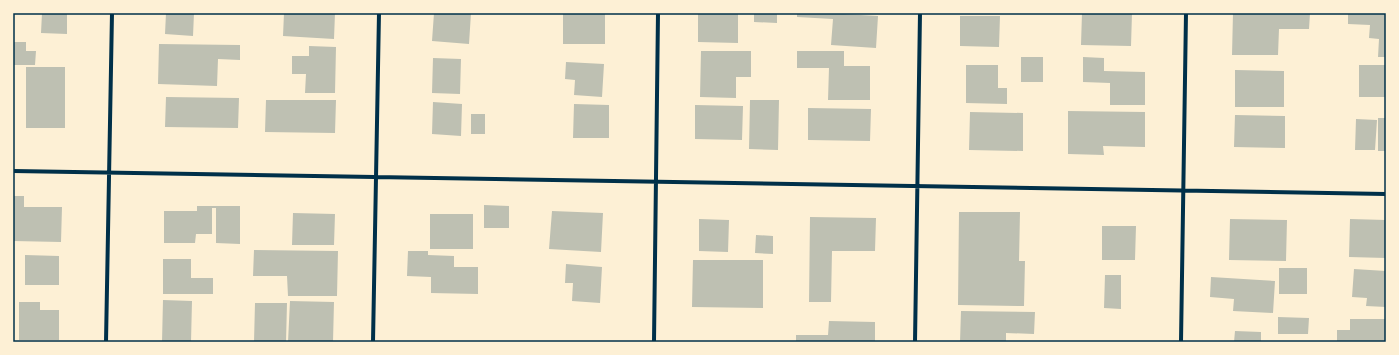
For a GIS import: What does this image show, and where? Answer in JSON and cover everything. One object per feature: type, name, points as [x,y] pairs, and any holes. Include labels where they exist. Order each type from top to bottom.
[{"type":"street","points":[[106,342],[112,13]]},
{"type":"street","points":[[373,342],[379,13]]},
{"type":"street","points":[[654,342],[658,13]]},
{"type":"street","points":[[915,342],[920,13]]},
{"type":"street","points":[[1181,342],[1186,13]]},
{"type":"street","points":[[13,172],[1386,194]]},
{"type":"building","points":[[42,13],[67,13],[67,34],[41,33]]},
{"type":"building","points":[[166,13],[194,13],[193,36],[165,34]]},
{"type":"building","points":[[284,13],[335,13],[334,39],[283,36]]},
{"type":"building","points":[[434,13],[471,13],[469,44],[432,41]]},
{"type":"building","points":[[563,13],[605,13],[605,44],[563,44]]},
{"type":"building","points":[[698,13],[738,13],[738,43],[698,42]]},
{"type":"building","points":[[754,13],[777,13],[777,23],[754,22]]},
{"type":"building","points":[[797,13],[843,13],[878,16],[876,48],[831,45],[833,19],[797,17]]},
{"type":"building","points":[[1082,13],[1132,13],[1131,46],[1081,45]]},
{"type":"building","points":[[1233,13],[1310,13],[1309,29],[1279,29],[1278,55],[1232,55]]},
{"type":"building","points":[[1348,13],[1386,13],[1386,57],[1378,57],[1379,39],[1369,38],[1370,25],[1348,24]]},
{"type":"building","points":[[960,16],[1000,16],[999,47],[960,46]]},
{"type":"building","points":[[13,42],[26,42],[26,51],[36,51],[35,65],[13,65]]},
{"type":"building","points":[[159,44],[240,45],[240,60],[218,59],[217,86],[158,84]]},
{"type":"building","points":[[309,46],[336,47],[335,93],[305,93],[306,74],[292,74],[292,56],[309,56]]},
{"type":"building","points":[[701,51],[751,51],[751,77],[736,77],[736,98],[700,97]]},
{"type":"building","points":[[797,51],[844,51],[844,66],[870,66],[870,100],[828,100],[829,68],[797,68]]},
{"type":"building","points":[[1021,57],[1043,57],[1043,82],[1021,82]]},
{"type":"building","points":[[1083,57],[1104,58],[1104,71],[1145,72],[1145,105],[1110,105],[1110,83],[1083,82]]},
{"type":"building","points":[[433,58],[461,59],[460,94],[432,93]]},
{"type":"building","points":[[566,62],[604,64],[602,97],[574,95],[575,80],[565,79]]},
{"type":"building","points":[[966,65],[998,65],[998,88],[1007,88],[1007,104],[966,103]]},
{"type":"building","points":[[1359,65],[1386,65],[1386,97],[1359,97]]},
{"type":"building","points":[[26,67],[65,67],[65,128],[26,128]]},
{"type":"building","points":[[1235,70],[1284,71],[1284,107],[1235,107]]},
{"type":"building","points":[[166,97],[239,98],[238,128],[165,127]]},
{"type":"building","points":[[266,100],[336,100],[335,133],[265,132]]},
{"type":"building","points":[[750,100],[779,100],[778,150],[749,149]]},
{"type":"building","points":[[433,102],[462,104],[461,136],[432,134]]},
{"type":"building","points":[[574,104],[609,105],[609,138],[573,138]]},
{"type":"building","points":[[695,105],[743,106],[742,140],[695,139]]},
{"type":"building","points":[[808,108],[871,109],[870,141],[808,140]]},
{"type":"building","points":[[1068,111],[1145,112],[1145,147],[1103,146],[1104,155],[1068,154]]},
{"type":"building","points":[[970,112],[1023,113],[1023,151],[969,150]]},
{"type":"building","points":[[471,114],[485,114],[485,134],[471,134]]},
{"type":"building","points":[[1235,115],[1285,116],[1285,148],[1234,147]]},
{"type":"building","points":[[1378,118],[1386,118],[1386,151],[1378,151]]},
{"type":"building","points":[[1356,119],[1377,120],[1375,150],[1355,150]]},
{"type":"building","points":[[13,196],[24,196],[24,207],[62,207],[61,242],[13,241]]},
{"type":"building","points":[[484,205],[509,206],[509,228],[484,228]]},
{"type":"building","points":[[197,206],[240,206],[240,244],[216,243],[216,208],[212,208],[212,234],[196,234],[195,243],[164,243],[164,211],[197,211]]},
{"type":"building","points":[[552,211],[603,213],[601,252],[549,249]]},
{"type":"building","points":[[959,212],[1020,212],[1019,261],[1025,261],[1024,306],[958,305]]},
{"type":"building","points":[[293,213],[335,214],[334,245],[292,245]]},
{"type":"building","points":[[430,214],[473,214],[473,249],[430,249]]},
{"type":"building","points":[[810,217],[876,218],[875,251],[832,251],[831,302],[809,302]]},
{"type":"building","points":[[699,219],[729,220],[728,252],[699,251]]},
{"type":"building","points":[[1230,219],[1287,220],[1286,261],[1229,260]]},
{"type":"building","points":[[1350,219],[1386,220],[1386,258],[1349,257]]},
{"type":"building","points":[[1102,226],[1136,226],[1135,260],[1102,260]]},
{"type":"building","points":[[756,235],[773,236],[773,254],[755,253]]},
{"type":"building","points":[[254,250],[338,251],[337,296],[288,296],[287,276],[253,276]]},
{"type":"building","points":[[408,251],[428,251],[428,255],[454,256],[454,267],[478,267],[478,294],[431,293],[431,277],[407,276]]},
{"type":"building","points":[[25,255],[59,256],[59,285],[25,285]]},
{"type":"building","points":[[163,259],[191,259],[191,278],[213,278],[213,294],[163,294]]},
{"type":"building","points":[[693,260],[763,260],[763,308],[692,307]]},
{"type":"building","points":[[566,264],[602,267],[600,303],[572,301],[573,283],[565,283]]},
{"type":"building","points":[[1279,268],[1307,268],[1307,294],[1279,294]]},
{"type":"building","points":[[1354,269],[1386,271],[1386,307],[1366,306],[1367,298],[1352,297]]},
{"type":"building","points":[[1105,275],[1121,275],[1121,309],[1104,308]]},
{"type":"building","points":[[1211,277],[1275,281],[1273,313],[1233,311],[1234,299],[1210,297]]},
{"type":"building","points":[[163,300],[192,301],[191,342],[162,342]]},
{"type":"building","points":[[290,301],[334,302],[333,342],[288,342]]},
{"type":"building","points":[[19,302],[40,302],[40,310],[59,310],[59,340],[19,340]]},
{"type":"building","points":[[255,303],[287,303],[286,342],[254,342]]},
{"type":"building","points":[[961,311],[1035,312],[1034,334],[1006,333],[1006,342],[960,342]]},
{"type":"building","points":[[1278,317],[1309,318],[1308,334],[1278,334]]},
{"type":"building","points":[[1350,319],[1386,319],[1386,342],[1337,342],[1337,330],[1350,330]]},
{"type":"building","points":[[829,321],[875,322],[875,342],[796,342],[796,335],[828,335]]},
{"type":"building","points":[[1235,331],[1261,332],[1261,342],[1234,342]]}]
